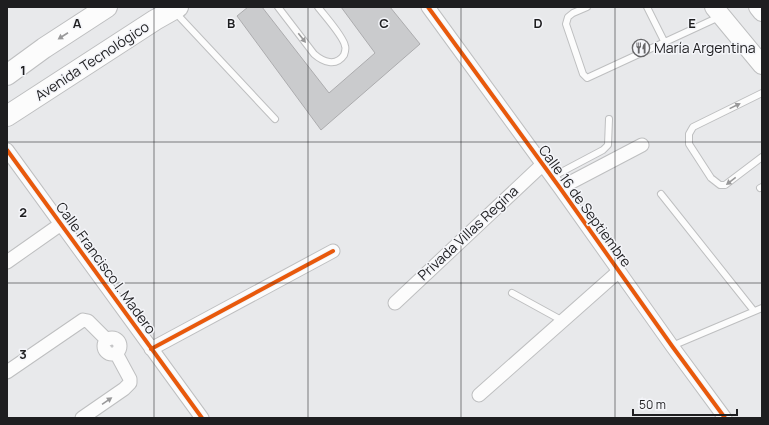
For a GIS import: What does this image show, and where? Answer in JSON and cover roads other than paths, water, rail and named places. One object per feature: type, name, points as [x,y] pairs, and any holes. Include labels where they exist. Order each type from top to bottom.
[{"type":"main road","points":[[7,75],[44,48],[108,7]]},
{"type":"main road","points":[[758,7],[762,12]]},
{"type":"main road","name":"Avenida Tecnológico","points":[[7,116],[155,20],[176,9]]},
{"type":"main road","points":[[717,12],[762,65]]},
{"type":"street","name":"Calle 16 de Septiembre","points":[[428,7],[725,418]]},
{"type":"street","points":[[560,188],[642,145]]},
{"type":"street","name":"Calle Francisco I. Madero","points":[[7,150],[202,418]]},
{"type":"street","name":"Privada Villas Regina","points":[[395,303],[542,165]]},
{"type":"street","points":[[7,262],[61,224]]},
{"type":"street","points":[[151,349],[333,251]]},
{"type":"street","points":[[479,395],[619,271]]},
{"type":"street","points":[[7,372],[83,320],[90,323],[114,345],[130,378],[130,383],[124,389],[82,418]]},
{"type":"street","points":[[114,345],[138,331]]},
{"type":"lane","points":[[278,7],[314,54],[320,59],[328,62],[335,62],[341,58],[346,46],[343,39],[318,7]]},
{"type":"lane","points":[[587,7],[573,13],[568,17],[566,24],[583,74],[587,78],[665,43],[717,12]]},
{"type":"lane","points":[[647,7],[665,43]]},
{"type":"lane","points":[[176,9],[275,119]]},
{"type":"lane","points":[[762,93],[693,127],[689,134],[689,144],[711,178],[720,185],[725,185],[762,157]]},
{"type":"lane","points":[[552,177],[603,150],[608,145],[609,119]]},
{"type":"lane","points":[[661,194],[754,311]]},
{"type":"lane","points":[[512,293],[563,321]]},
{"type":"lane","points":[[672,346],[762,308]]},
{"type":"place","name":"María Argentina","points":[[641,48]]}]
